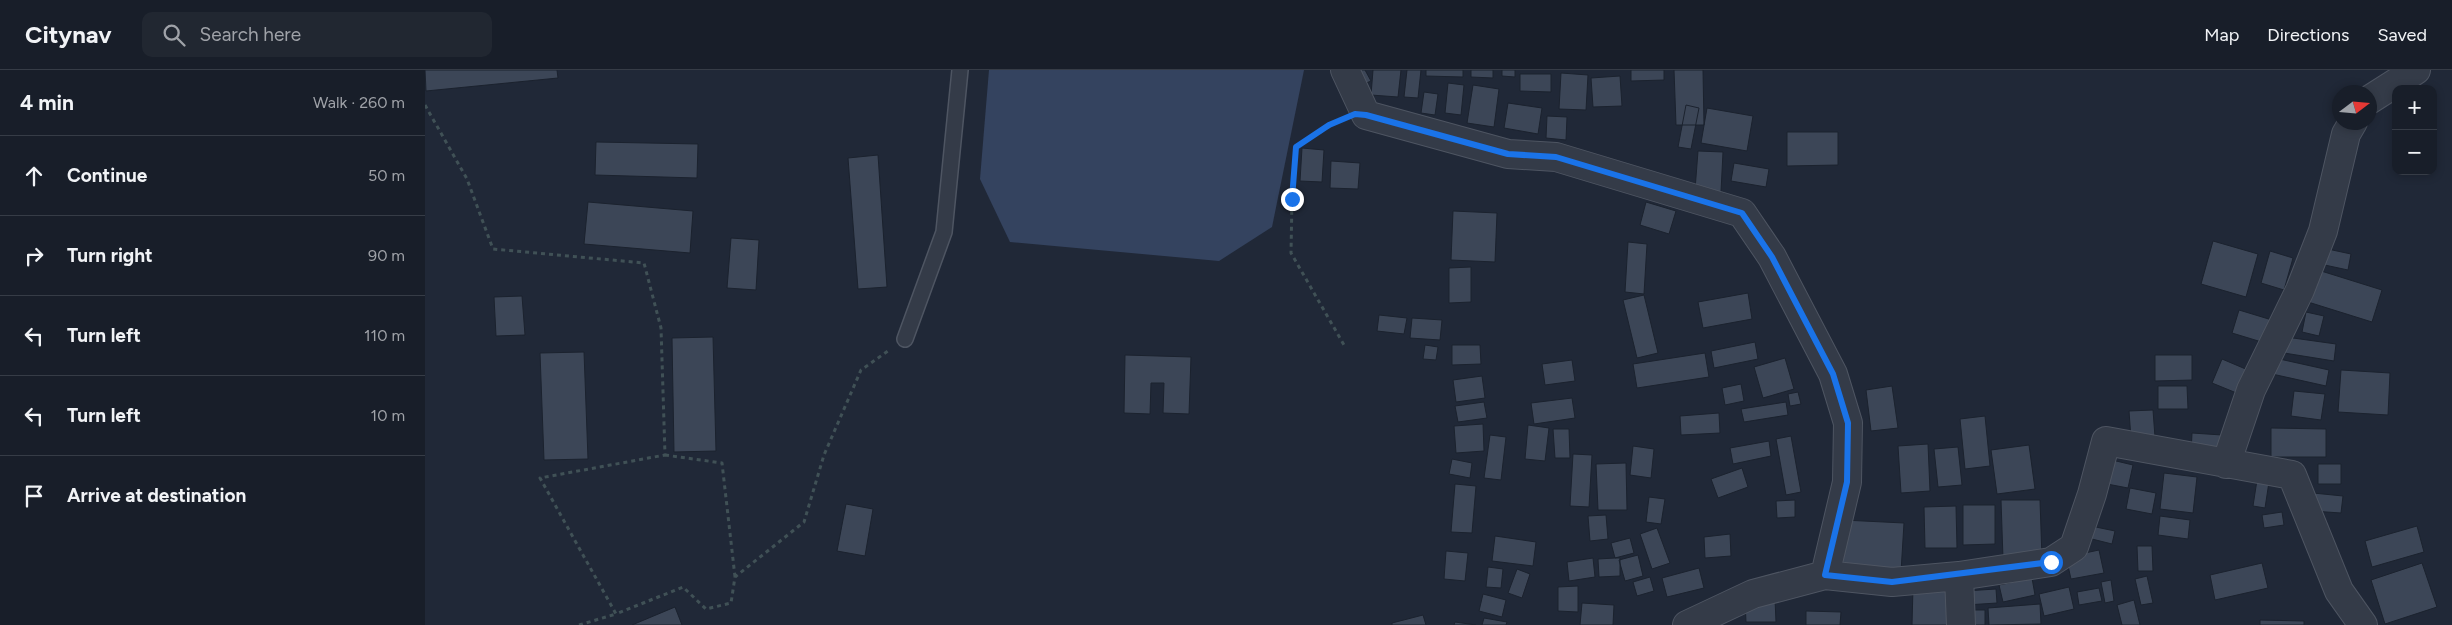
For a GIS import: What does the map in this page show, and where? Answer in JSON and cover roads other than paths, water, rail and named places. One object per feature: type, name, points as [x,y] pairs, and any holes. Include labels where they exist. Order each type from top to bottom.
[{"type":"street","points":[[1345,70],[1366,115],[1508,154],[1556,157],[1742,213],[1772,257],[1833,374],[1848,423],[1847,482],[1825,575]]},
{"type":"street","points":[[2377,95],[2416,70]]},
{"type":"street","points":[[2226,464],[2251,390],[2300,290],[2320,239],[2348,130]]},
{"type":"street","points":[[1687,625],[1753,594],[1825,575],[1892,582],[1959,576],[2051,562],[2075,547],[2106,441],[2292,475],[2339,591],[2363,625]]},
{"type":"street","points":[[1959,576],[1961,625]]},
{"type":"lane","points":[[905,339],[945,232],[960,70]]},
{"type":"water","points":[[989,70],[1304,70],[1272,227],[1219,261],[1010,242],[980,179]]}]
